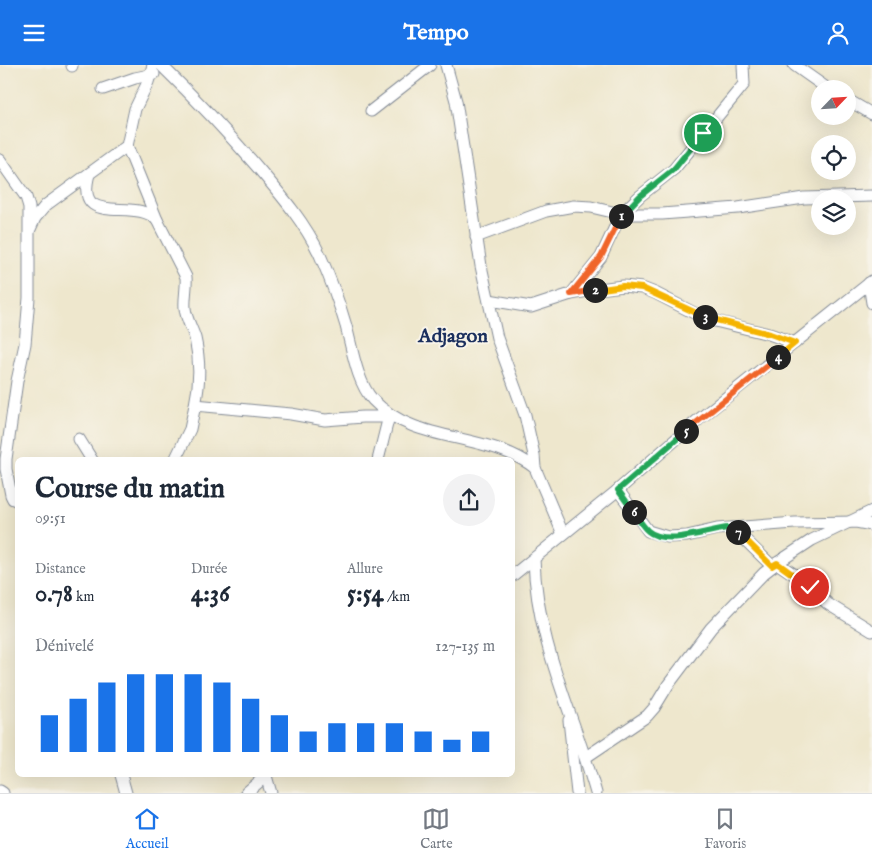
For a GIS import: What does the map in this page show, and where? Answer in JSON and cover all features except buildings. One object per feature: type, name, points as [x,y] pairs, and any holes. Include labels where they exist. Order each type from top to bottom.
[{"type":"street","points":[[370,111],[430,65]]},
{"type":"street","points":[[446,65],[456,101],[476,237],[496,337],[525,415],[534,455],[534,468],[563,534]]},
{"type":"street","points":[[571,294],[601,257],[621,214],[674,169],[744,84],[743,65]]},
{"type":"street","points":[[794,65],[815,80]]},
{"type":"street","points":[[103,89],[152,70],[164,69],[230,135],[287,203],[306,229],[320,255],[332,285],[346,325],[353,354],[367,391],[382,409],[392,417],[419,427],[513,454],[534,468]]},
{"type":"street","points":[[152,70],[135,109],[127,146],[157,220],[186,277],[185,309],[195,338],[199,361],[198,392],[190,429],[176,457]]},
{"type":"street","points":[[856,105],[872,114]]},
{"type":"street","points":[[29,230],[46,205],[127,146]]},
{"type":"street","points":[[0,160],[27,201],[29,230],[29,299],[25,344],[17,381],[6,459],[10,497]]},
{"type":"street","points":[[89,174],[87,194],[89,201],[94,207],[140,211],[153,215],[157,220]]},
{"type":"street","points":[[476,237],[546,211],[562,208],[590,207],[621,214],[662,214],[738,208],[804,199],[872,196]]},
{"type":"street","points":[[870,282],[872,303]]},
{"type":"street","points":[[515,574],[618,490],[698,420],[870,282]]},
{"type":"street","points":[[489,300],[531,307],[571,294],[623,286],[642,288],[702,317],[770,334],[795,343]]},
{"type":"street","points":[[195,405],[248,409],[325,420],[392,417]]},
{"type":"street","points":[[379,457],[392,417]]},
{"type":"street","points":[[79,439],[90,457]]},
{"type":"street","points":[[618,490],[651,533],[674,537],[717,529],[795,523],[849,522],[872,525]]},
{"type":"street","points":[[586,757],[646,716],[654,708],[668,685],[711,628],[775,564],[812,540],[872,511]]},
{"type":"street","points":[[733,528],[775,564],[804,581],[828,604],[872,631]]},
{"type":"street","points":[[534,559],[534,580],[538,607],[558,683],[586,757],[596,793]]},
{"type":"street","points":[[569,713],[569,731],[577,793]]},
{"type":"street","points":[[122,777],[126,793]]},
{"type":"street","points":[[246,793],[265,777]]},
{"type":"street","points":[[267,777],[271,793]]},
{"type":"district","name":"Adjagon","points":[[453,336]]},
{"type":"route","points":[[703,133],[674,169],[621,214],[601,257],[571,294],[623,286],[642,288],[715,321],[770,334],[795,343],[698,420],[618,490],[651,533],[674,537],[733,528],[772,566],[777,563],[810,587]]}]
